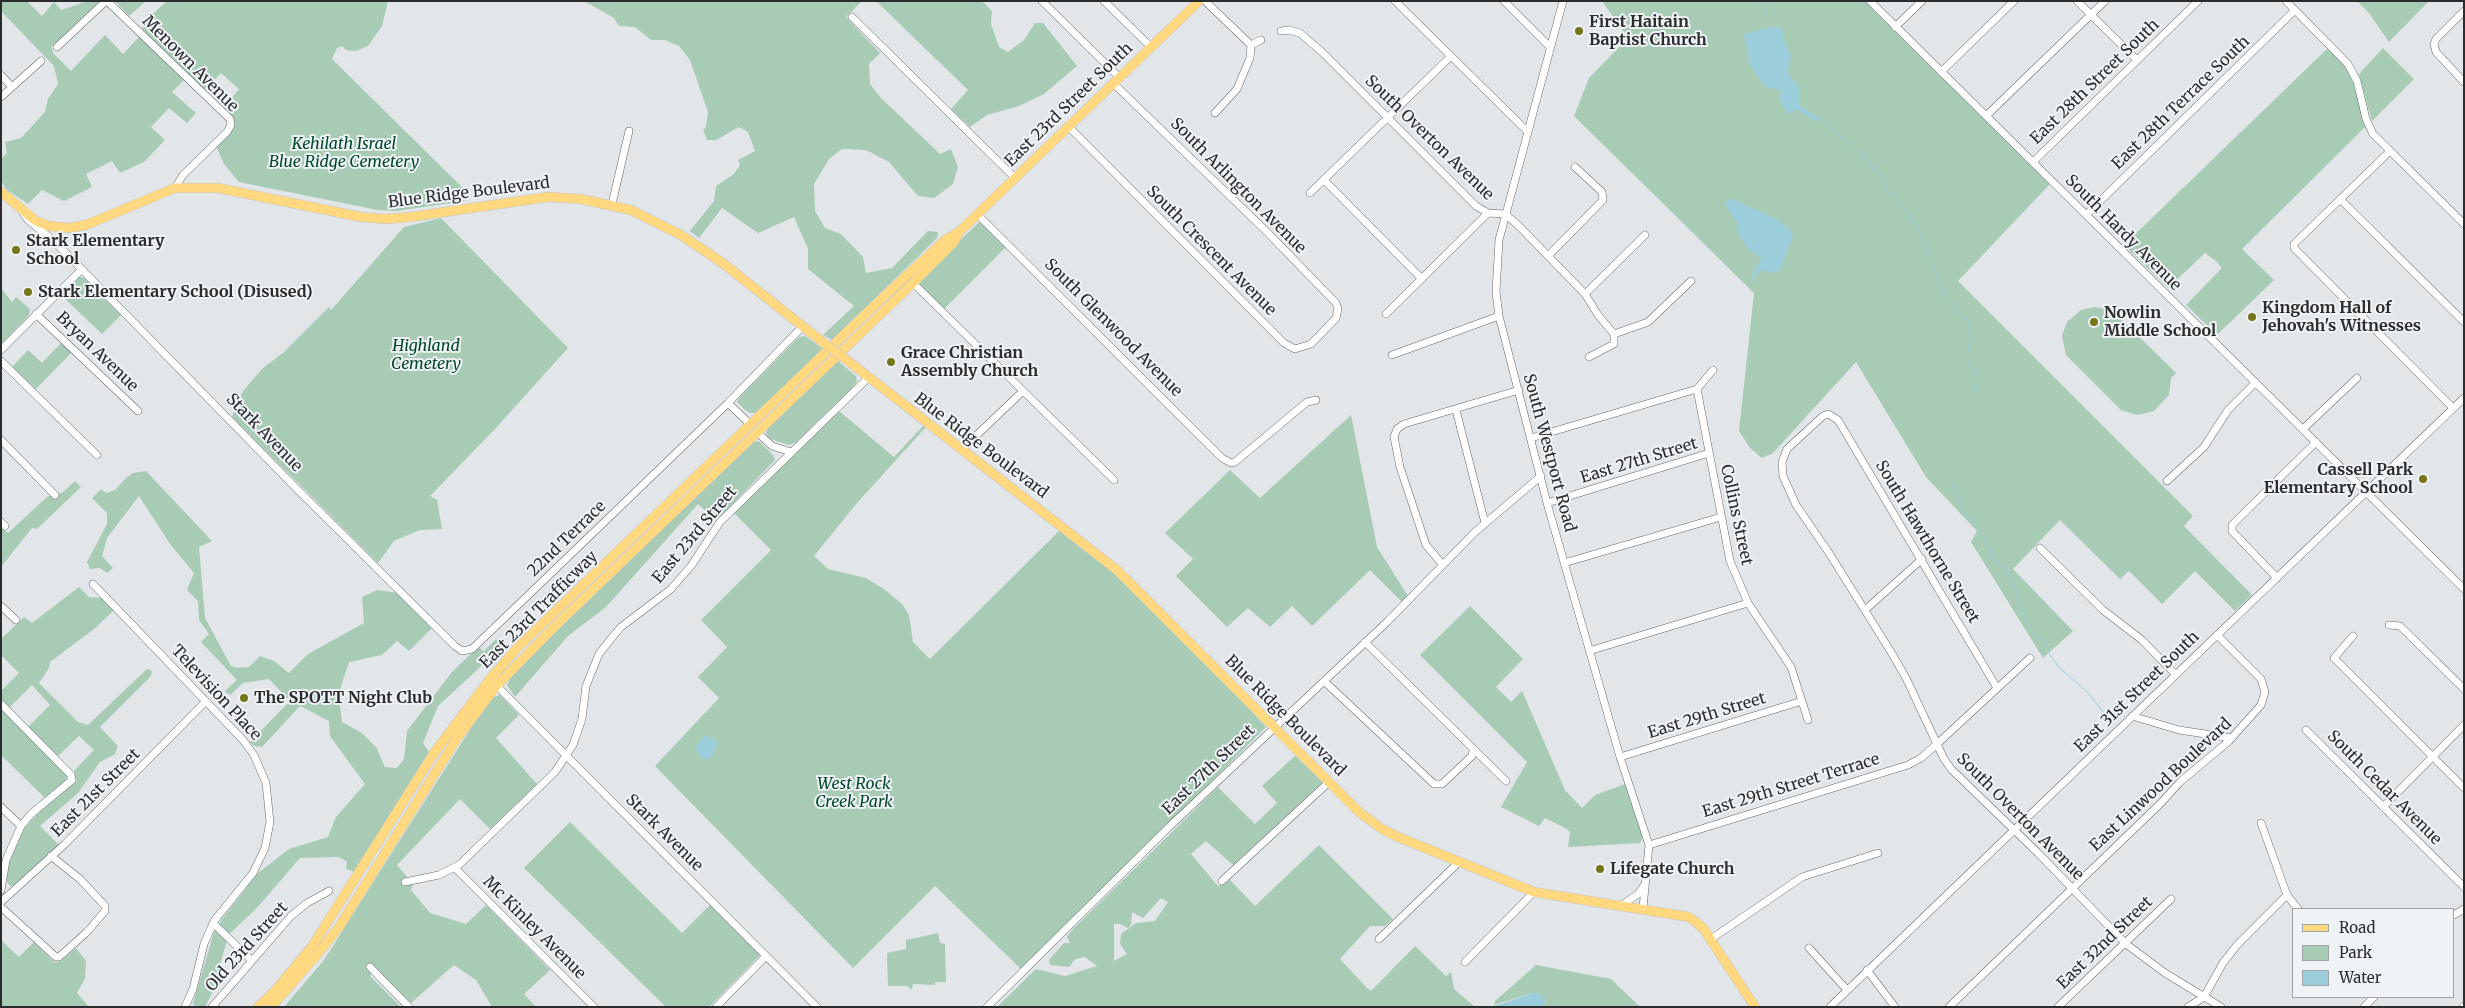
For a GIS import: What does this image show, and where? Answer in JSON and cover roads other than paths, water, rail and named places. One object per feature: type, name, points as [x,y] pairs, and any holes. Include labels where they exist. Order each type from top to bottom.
[{"type":"main road","name":"East 23rd Street South","points":[[880,307],[945,240],[960,231],[1200,1]]},
{"type":"main road","name":"Blue Ridge Boulevard","points":[[23,213],[36,222],[54,227],[69,228],[86,225],[174,188],[218,188],[361,217],[386,219],[548,197],[581,199],[612,204],[647,217],[681,234],[738,275],[1117,570],[1359,812],[1382,829],[1534,892],[1643,908],[1689,917],[1703,928],[1756,1007]]},
{"type":"main road","name":"Stark Avenue","points":[[1,192],[23,213]]},
{"type":"main road","name":"East 23rd Street South","points":[[880,307],[912,283],[954,242],[960,231]]},
{"type":"main road","name":"East 23rd Trafficway","points":[[258,1007],[275,991],[313,945],[434,753],[493,682],[555,626],[754,428],[880,307]]},
{"type":"main road","name":"East 23rd Trafficway","points":[[271,1007],[316,956],[338,927],[493,682]]},
{"type":"street","points":[[56,47],[107,1]]},
{"type":"street","name":"Menown Avenue","points":[[107,1],[230,119],[231,125],[227,132],[183,175],[174,188]]},
{"type":"street","name":"South Arlington Avenue","points":[[1042,1],[1116,80],[1336,303],[1338,312]]},
{"type":"street","points":[[1104,1],[1151,47]]},
{"type":"street","points":[[1200,1],[1251,45]]},
{"type":"street","points":[[1395,1],[1528,131]]},
{"type":"street","points":[[1504,1],[1550,47]]},
{"type":"street","name":"South Westport Road","points":[[1563,1],[1505,214],[1496,266],[1499,316],[1564,564],[1620,757],[1648,845],[1643,908]]},
{"type":"street","name":"South Hardy Avenue","points":[[1870,1],[2464,589]]},
{"type":"street","points":[[1896,27],[1922,1]]},
{"type":"street","points":[[1941,72],[2014,1]]},
{"type":"street","points":[[2077,1],[2137,60]]},
{"type":"street","points":[[1986,116],[2105,1]]},
{"type":"street","name":"East 28th Street South","points":[[2033,162],[2198,1]]},
{"type":"street","points":[[2286,1],[2348,64],[2357,81],[2366,119],[2373,134],[2464,224]]},
{"type":"street","name":"East 28th Terrace South","points":[[2086,215],[2295,10]]},
{"type":"street","points":[[2464,11],[2436,39],[2435,46],[2436,52],[2464,82]]},
{"type":"street","points":[[852,17],[1015,178]]},
{"type":"street","name":"South Overton Avenue","points":[[1281,31],[1289,30],[1300,33],[1476,206],[1488,213],[1505,214],[1585,294],[1598,315],[1614,334]]},
{"type":"street","points":[[1251,45],[1261,40]]},
{"type":"street","points":[[1215,113],[1238,89],[1250,58],[1251,45]]},
{"type":"street","points":[[1310,193],[1451,56]]},
{"type":"street","points":[[1,97],[41,60]]},
{"type":"street","points":[[1,75],[12,87]]},
{"type":"street","name":"South Crescent Avenue","points":[[1068,126],[1200,261],[1289,347],[1301,349],[1311,344],[1336,318],[1338,312]]},
{"type":"street","points":[[612,204],[630,131]]},
{"type":"street","points":[[2390,151],[2294,244],[2294,248],[2453,408]]},
{"type":"street","points":[[1548,256],[1604,200],[1602,192],[1575,167]]},
{"type":"street","points":[[1324,180],[1422,279]]},
{"type":"street","points":[[2340,199],[2464,322]]},
{"type":"street","name":"Stark Avenue","points":[[23,213],[28,220],[53,240],[80,271],[455,646]]},
{"type":"street","points":[[1386,314],[1488,213]]},
{"type":"street","name":"South Glenwood Avenue","points":[[977,214],[1222,458],[1229,462],[1235,462],[1307,402],[1316,400]]},
{"type":"street","points":[[53,240],[54,227]]},
{"type":"street","points":[[1585,294],[1645,235]]},
{"type":"street","points":[[1,350],[80,271]]},
{"type":"street","points":[[1589,357],[1614,344],[1616,338],[1614,334],[1648,322],[1691,281]]},
{"type":"street","points":[[912,283],[1114,480]]},
{"type":"street","name":"Bryan Avenue","points":[[36,314],[138,411]]},
{"type":"street","points":[[1392,355],[1499,316]]},
{"type":"street","points":[[780,462],[772,446],[728,403],[803,326]]},
{"type":"street","points":[[1,360],[97,455]]},
{"type":"street","points":[[1531,438],[1697,389],[1712,370]]},
{"type":"street","name":"East 23rd Street","points":[[405,882],[439,875],[454,868],[555,772],[567,756],[578,731],[586,686],[600,654],[622,627],[680,580],[720,522],[868,378]]},
{"type":"street","points":[[2304,429],[2356,378]]},
{"type":"street","points":[[2167,481],[2204,447],[2228,410],[2255,383]]},
{"type":"street","name":"Collins Street","points":[[1697,389],[1727,554],[1748,602],[1790,667],[1808,720]]},
{"type":"street","points":[[1443,565],[1426,545],[1400,467],[1394,437],[1397,429],[1404,424],[1518,390]]},
{"type":"street","points":[[961,450],[1022,392]]},
{"type":"street","name":"East 31st Street South","points":[[1830,1007],[2464,398]]},
{"type":"street","name":"22nd Terrace","points":[[455,646],[462,651],[472,649],[728,403]]},
{"type":"street","points":[[1456,410],[1485,523]]},
{"type":"street","name":"South Overton Avenue","points":[[1830,414],[1817,420],[1792,443],[1784,455],[1783,476],[1796,505],[1865,610],[1906,678],[1937,744],[1952,770],[2126,944],[2154,966],[2221,1007]]},
{"type":"street","name":"South Hawthorne Street","points":[[1830,414],[1838,420],[1997,688]]},
{"type":"street","points":[[2,441],[55,495]]},
{"type":"street","points":[[2277,578],[2232,531],[2232,525],[2316,442]]},
{"type":"street","points":[[772,446],[791,452]]},
{"type":"street","name":"East 27th Street","points":[[1547,503],[1710,453]]},
{"type":"street","name":"East 27th Street","points":[[988,1007],[1274,727],[1366,642],[1485,523],[1541,476]]},
{"type":"street","points":[[1564,564],[1721,517]]},
{"type":"street","points":[[2040,548],[2103,610],[2142,640],[2176,675]]},
{"type":"street","points":[[1865,610],[1922,559]]},
{"type":"street","name":"Television Place","points":[[93,584],[206,701],[254,755],[266,783],[270,810],[268,835],[260,861],[213,923],[204,944],[194,989],[185,1007]]},
{"type":"street","points":[[1589,651],[1748,602]]},
{"type":"street","points":[[1,606],[16,620]]},
{"type":"street","points":[[2389,625],[2400,626],[2464,689]]},
{"type":"street","name":"East Linwood Boulevard","points":[[1949,1007],[2161,803],[2180,782],[2232,738],[2262,705],[2264,686],[2257,674],[2217,635]]},
{"type":"street","points":[[2353,636],[2334,658],[2464,788]]},
{"type":"street","points":[[1366,642],[1473,751],[1506,781]]},
{"type":"street","name":"East 29th Street Terrace","points":[[1648,845],[1908,765],[1921,758],[1937,744],[2030,658]]},
{"type":"street","points":[[1324,681],[1434,784],[1442,784],[1472,756],[1473,751]]},
{"type":"street","name":"Stark Avenue","points":[[493,682],[817,1007]]},
{"type":"street","name":"East 21st Street","points":[[1,902],[51,856],[206,701]]},
{"type":"street","name":"East 29th Street","points":[[1620,757],[1802,701]]},
{"type":"street","points":[[1,704],[71,775],[72,780],[31,814],[21,826],[6,860],[1,890]]},
{"type":"street","points":[[2132,716],[2179,730],[2232,738]]},
{"type":"street","points":[[2383,807],[2464,726]]},
{"type":"street","name":"South Cedar Avenue","points":[[2306,730],[2464,887]]},
{"type":"street","points":[[1222,881],[1329,782]]},
{"type":"street","points":[[1,807],[21,826]]},
{"type":"street","points":[[2260,823],[2287,895],[2297,908]]},
{"type":"street","points":[[1711,939],[1802,877],[1878,853]]},
{"type":"street","points":[[1,907],[56,957],[87,932],[106,910],[80,879],[51,856]]},
{"type":"street","points":[[1379,939],[1459,862]]},
{"type":"street","name":"Mc Kinley Avenue","points":[[454,868],[594,1007]]},
{"type":"street","points":[[1622,905],[1638,894],[1646,884]]},
{"type":"street","name":"Old 23rd Street","points":[[212,1007],[291,916],[307,903],[329,891]]},
{"type":"street","points":[[1464,962],[1534,892]]},
{"type":"street","points":[[2188,1007],[2204,997],[2223,962],[2237,945],[2287,895]]},
{"type":"street","name":"East 32nd Street","points":[[2058,1007],[2171,899]]},
{"type":"street","points":[[213,923],[252,961]]},
{"type":"street","points":[[1809,948],[1846,990]]},
{"type":"street","points":[[716,1007],[766,956]]},
{"type":"street","points":[[370,967],[408,1007]]},
{"type":"street","points":[[1867,970],[1895,1007]]},
{"type":"street","points":[[2364,1007],[2373,998]]},
{"type":"water","points":[[1777,26],[1784,31],[1784,41],[1791,55],[1788,70],[1799,88],[1800,106],[1821,119],[1820,121],[1811,119],[1797,109],[1787,114],[1780,100],[1781,90],[1764,85],[1751,67],[1744,34]]},
{"type":"water","points":[[1730,198],[1775,218],[1792,232],[1793,236],[1780,269],[1775,273],[1759,270],[1750,285],[1754,271],[1762,258],[1748,249],[1738,233],[1737,223],[1725,204]]},
{"type":"water","points":[[705,735],[714,739],[718,744],[712,756],[707,760],[702,758],[695,748]]},
{"type":"water","points":[[1532,993],[1540,994],[1546,1001],[1542,1007],[1492,1007]]},
{"type":"waterway","points":[[1762,1],[1765,14]]},
{"type":"waterway","points":[[1821,120],[1867,159],[1875,171],[1882,175],[1885,180],[1885,191],[1895,194],[1899,204],[1907,210],[1909,219],[1917,224],[1931,259]]},
{"type":"waterway","points":[[1932,263],[1943,292],[1952,302],[1958,314],[1966,318],[1969,323],[1969,333],[1973,339],[1969,343],[1967,360],[1978,379],[1976,394]]},
{"type":"waterway","points":[[1953,480],[1957,497],[1965,514],[1977,526],[1994,558],[2013,579],[2021,610],[2032,630],[2047,647],[2051,657],[2060,668],[2088,693],[2113,724]]},
{"type":"place","name":"First Haitain Baptist Church","points":[[1579,31]]},
{"type":"place","name":"Stark Elementary School","points":[[16,250]]},
{"type":"place","name":"Stark Elementary School (Disused)","points":[[28,292]]},
{"type":"place","name":"Kingdom Hall of Jehovah's Witnesses","points":[[2252,317]]},
{"type":"place","name":"Nowlin Middle School","points":[[2094,322]]},
{"type":"place","name":"Grace Christian Assembly Church","points":[[891,362]]},
{"type":"place","name":"Cassell Park Elementary School","points":[[2423,479]]},
{"type":"place","name":"The SPOTT Night Club","points":[[244,698]]},
{"type":"place","name":"Lifegate Church","points":[[1600,869]]},
{"type":"park label","name":"Kehilath Israel Blue Ridge Cemetery","points":[[344,153]]},
{"type":"park label","name":"Highland Cemetery","points":[[426,355]]},
{"type":"park label","name":"West Rock Creek Park","points":[[854,793]]}]
